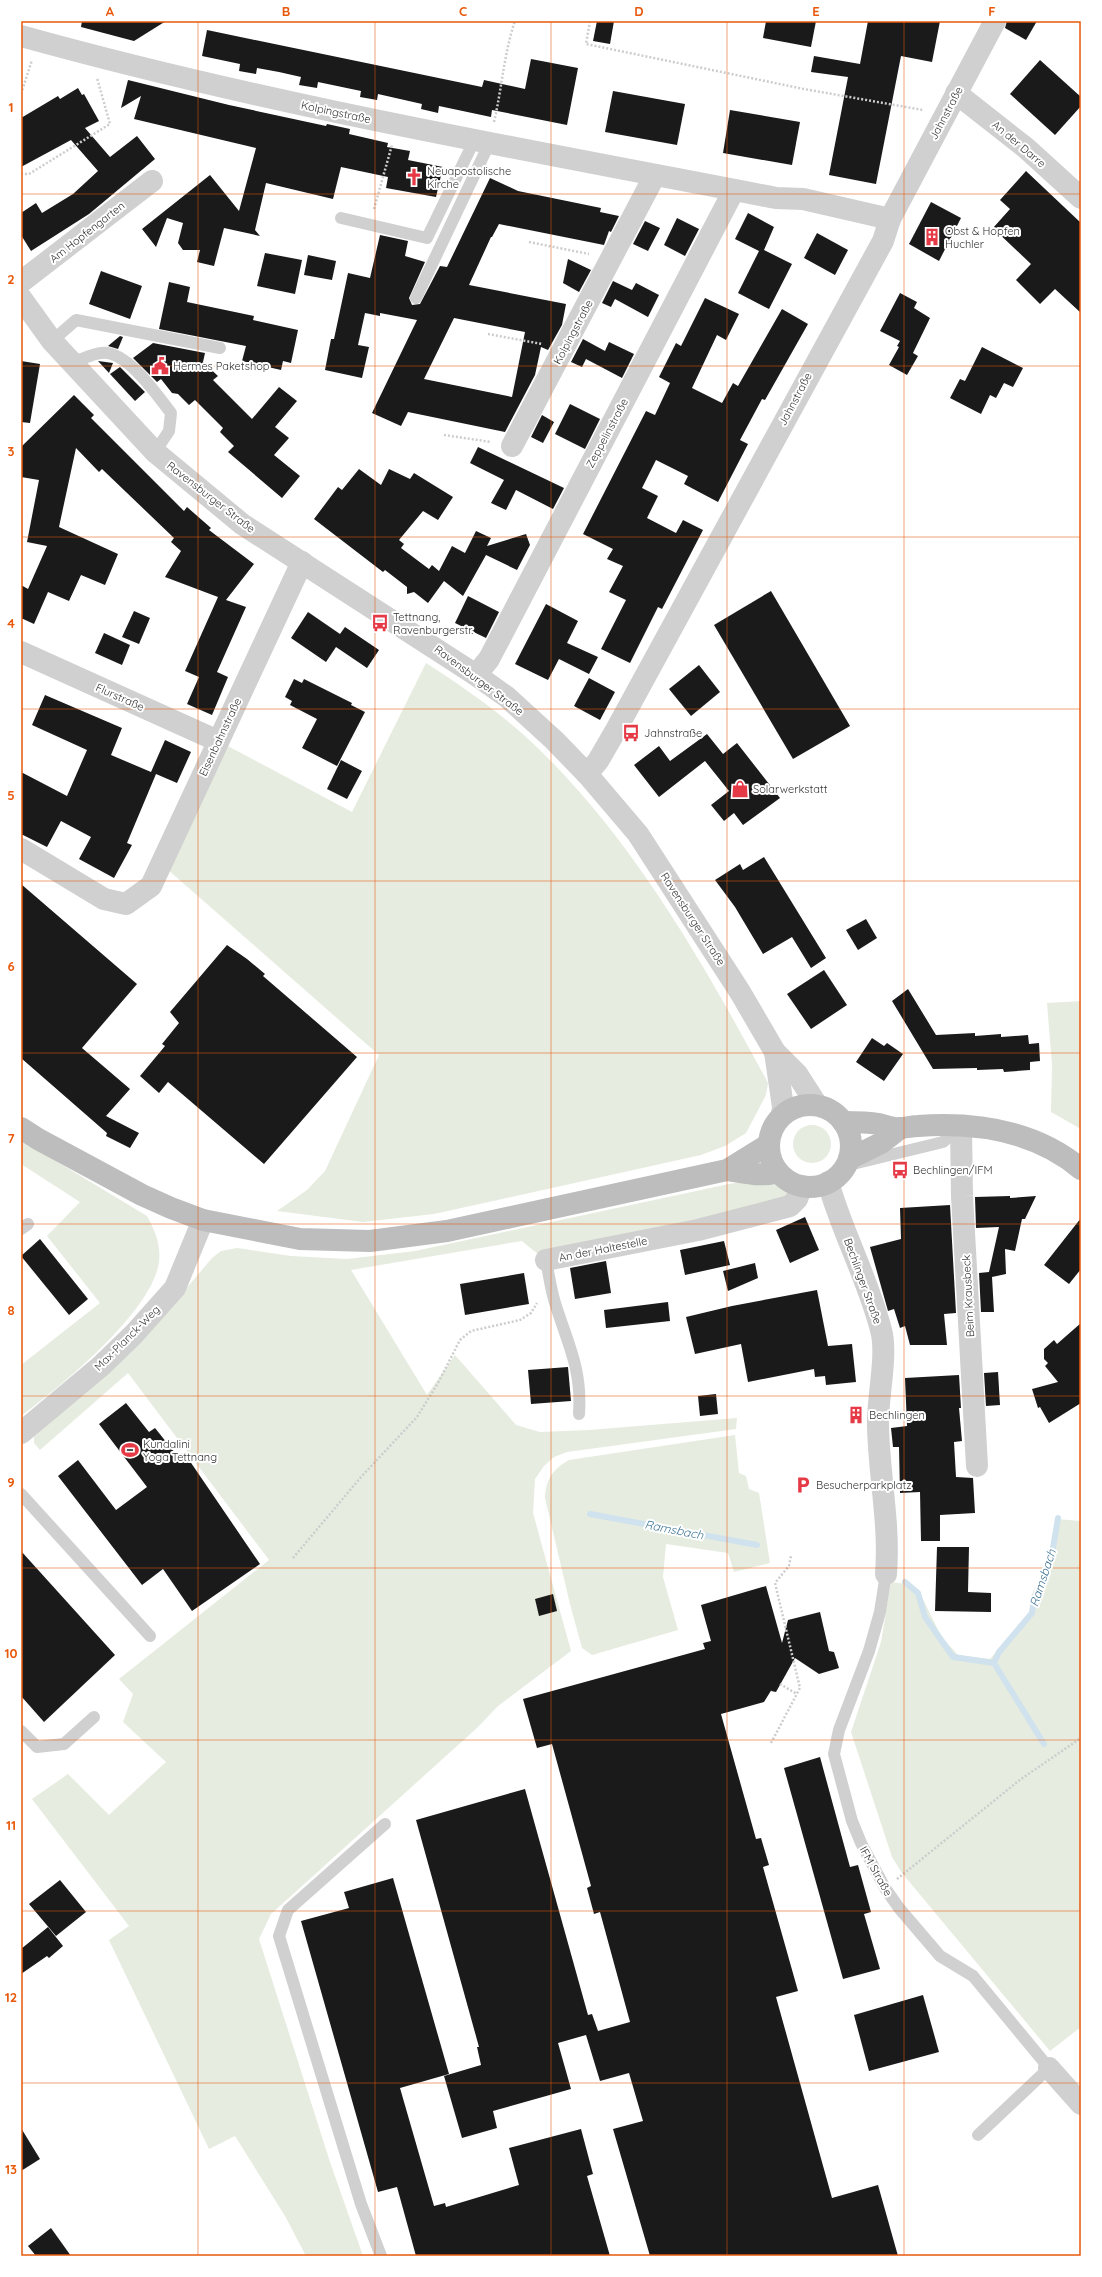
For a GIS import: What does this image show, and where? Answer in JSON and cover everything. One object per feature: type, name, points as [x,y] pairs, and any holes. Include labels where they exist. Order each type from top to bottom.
[{"type":"main road","points":[[847,1163],[850,1137],[843,1122],[836,1114],[817,1105],[799,1106],[782,1116],[773,1128],[769,1144],[772,1160],[778,1172],[789,1181],[802,1186],[813,1186],[828,1182],[839,1174],[847,1163],[881,1143],[899,1129]]},
{"type":"main road","points":[[843,1122],[878,1124],[899,1129],[918,1126],[962,1126],[996,1129],[1017,1134],[1057,1152],[1079,1164]]},
{"type":"main road","points":[[21,1128],[38,1139],[142,1195],[170,1208],[203,1220],[300,1239],[370,1241],[408,1238],[447,1231],[727,1170],[769,1144]]},
{"type":"main road","points":[[727,1170],[751,1174],[778,1172]]},
{"type":"street","name":"Jahnstraße","points":[[587,774],[598,761],[605,749],[883,241],[890,219],[995,21]]},
{"type":"street","name":"Kolpingstraße","points":[[30,39],[250,94],[397,125],[776,198],[803,199],[890,219]]},
{"type":"street","name":"An der Darre","points":[[956,93],[1026,148],[1081,198]]},
{"type":"street","name":"Kolpingstraße","points":[[512,446],[655,175]]},
{"type":"street","name":"Am Hopfengarten","points":[[21,282],[152,181]]},
{"type":"street","name":"Zeppelinstraße","points":[[476,675],[489,659],[734,190]]},
{"type":"street","name":"Ravensburger Straße","points":[[23,305],[52,341],[155,452],[242,524],[476,675],[513,703],[554,740],[587,774],[638,834],[740,992],[775,1052],[796,1074],[817,1105]]},
{"type":"street","name":"Eisenbahnstraße","points":[[21,849],[104,899],[126,904],[151,886],[302,562]]},
{"type":"street","name":"Flurstraße","points":[[21,652],[218,741]]},
{"type":"street","name":"Ravensburger Straße","points":[[775,1052],[783,1108],[782,1116]]},
{"type":"street","name":"Beim Krausbeck","points":[[962,1126],[962,1196],[977,1466]]},
{"type":"street","name":"Bechlinger Straße","points":[[828,1182],[870,1295],[882,1332],[883,1349],[878,1427],[889,1544],[886,1574]]},
{"type":"street","name":"An der Haltestelle","points":[[546,1260],[698,1230],[790,1206],[797,1200],[802,1186]]},
{"type":"street","name":"Max-Planck-Weg","points":[[21,1433],[101,1366],[134,1334],[175,1288],[203,1220]]},
{"type":"street","name":"IFM Straße","points":[[1049,2068],[1081,2104]]},
{"type":"lane","points":[[341,218],[427,238],[482,142]]},
{"type":"lane","points":[[416,298],[482,142]]},
{"type":"lane","points":[[52,341],[76,320],[220,348]]},
{"type":"lane","points":[[72,363],[102,352],[122,358],[148,384],[171,413],[169,431],[155,452]]},
{"type":"lane","points":[[847,1163],[943,1142],[962,1126]]},
{"type":"lane","name":"An der Haltestelle","points":[[546,1260],[555,1304],[575,1358],[580,1395],[579,1414]]},
{"type":"lane","points":[[21,1494],[150,1636]]},
{"type":"lane","name":"IFM Straße","points":[[886,1574],[880,1612],[869,1651],[839,1730],[834,1754],[852,1821],[861,1843],[885,1888],[940,1956],[973,1976],[1049,2068]]},
{"type":"lane","points":[[21,1731],[37,1747],[64,1744],[94,1718]]},
{"type":"lane","points":[[381,2256],[361,2204],[279,1936],[288,1910],[385,1824]]},
{"type":"lane","points":[[978,2135],[1049,2068]]},
{"type":"path","points":[[482,142],[503,83],[509,38],[514,21]]},
{"type":"path","points":[[590,21],[586,44],[804,89],[945,114]]},
{"type":"path","points":[[21,94],[30,39]]},
{"type":"path","points":[[21,174],[28,174],[110,124],[97,77],[101,57]]},
{"type":"path","points":[[370,225],[397,125]]},
{"type":"path","points":[[529,242],[611,258]]},
{"type":"path","points":[[488,334],[564,348]]},
{"type":"path","points":[[444,435],[512,446]]},
{"type":"path","points":[[293,1558],[361,1477],[417,1417],[460,1340],[471,1331],[520,1320],[531,1313],[536,1306],[542,1290],[551,1284]]},
{"type":"path","points":[[772,1743],[800,1688],[775,1583],[789,1566],[791,1556]]},
{"type":"path","points":[[780,1684],[797,1694]]},
{"type":"path","points":[[885,1888],[1021,1779],[1081,1738]]},
{"type":"shaded area","points":[[426,663],[502,716],[525,736],[562,773],[597,813],[630,855],[661,899],[717,991],[768,1083],[766,1095],[746,1133],[725,1146],[701,1155],[434,1214],[363,1222],[277,1211],[307,1190],[325,1171],[379,1055],[167,869],[224,744],[352,812]]},
{"type":"shaded area","points":[[1081,1001],[1081,1129],[1051,1112],[1052,1065],[1047,1003]]},
{"type":"shaded area","points":[[808,1125],[816,1125],[823,1128],[828,1133],[831,1144],[828,1155],[823,1160],[816,1163],[808,1163],[801,1160],[796,1155],[793,1148],[793,1140],[796,1133],[801,1128]]},
{"type":"shaded area","points":[[21,1140],[147,1216],[157,1238],[159,1262],[153,1282],[140,1303],[123,1325],[80,1367],[21,1416],[21,1365],[100,1303],[47,1236],[80,1202],[21,1164]]},
{"type":"shaded area","points":[[776,1177],[796,1194],[544,1259],[522,1241],[351,1270],[427,1395],[455,1355],[516,1425],[540,1432],[589,1430],[737,1418],[736,1429],[567,1452],[554,1457],[544,1466],[535,1479],[533,1513],[571,1651],[498,1706],[478,1727],[271,1914],[259,1939],[330,2162],[363,2256],[306,2256],[285,2216],[235,2136],[209,2149],[109,1940],[129,1926],[32,1799],[68,1774],[109,1815],[166,1762],[123,1722],[133,1694],[119,1679],[269,1560],[128,1373],[40,1450],[34,1443],[34,1437],[158,1322],[212,1258],[221,1251],[237,1248],[291,1256],[347,1259],[415,1251],[729,1184]]},
{"type":"shaded area","points":[[735,1435],[739,1473],[746,1476],[749,1489],[759,1493],[770,1563],[734,1572],[728,1553],[666,1544],[663,1577],[678,1630],[592,1655],[582,1648],[545,1498],[547,1485],[551,1475],[563,1463],[569,1460]]},
{"type":"shaded area","points":[[1056,1519],[1081,1521],[1081,2027],[1050,2051],[902,1873],[892,1857],[851,1732],[881,1642],[891,1582],[906,1584],[906,1581],[919,1591],[941,1636],[958,1655],[990,1659],[1029,1613],[1031,1596],[1049,1560]]},
{"type":"building","points":[[82,21],[166,21],[134,41],[81,27]]},
{"type":"building","points":[[597,21],[614,21],[610,44],[593,41]]},
{"type":"building","points":[[766,21],[816,21],[811,47],[763,38]]},
{"type":"building","points":[[868,21],[940,21],[932,62],[901,56],[876,184],[829,175],[848,77],[811,72],[814,56],[860,64]]},
{"type":"building","points":[[1007,21],[1037,21],[1026,40],[1005,28]]},
{"type":"building","points":[[207,30],[482,87],[484,80],[525,89],[531,59],[578,68],[567,125],[492,110],[491,117],[439,106],[438,113],[421,109],[422,104],[378,94],[377,100],[360,97],[361,91],[318,82],[317,88],[299,85],[301,77],[279,72],[257,68],[256,74],[239,71],[240,64],[202,56]]},
{"type":"building","points":[[1040,60],[1081,97],[1081,106],[1055,135],[1010,94]]},
{"type":"building","points":[[128,80],[229,105],[326,126],[327,124],[350,129],[349,134],[388,143],[387,147],[410,151],[408,160],[443,167],[436,197],[386,188],[388,177],[341,167],[333,199],[266,183],[255,230],[260,236],[224,228],[214,266],[197,262],[200,250],[183,250],[178,243],[183,223],[167,218],[156,247],[142,229],[210,175],[239,211],[256,148],[134,119],[141,96],[121,108]]},
{"type":"building","points":[[78,88],[82,95],[84,94],[99,121],[85,128],[110,157],[137,136],[155,159],[89,214],[31,251],[21,235],[21,213],[36,203],[42,213],[73,194],[98,171],[71,140],[21,167],[21,118],[58,96],[60,99]]},
{"type":"building","points":[[613,91],[685,104],[677,145],[605,132]]},
{"type":"building","points":[[730,110],[800,122],[792,165],[723,153]]},
{"type":"building","points":[[1026,171],[1081,223],[1081,313],[1055,289],[1040,304],[1016,280],[1031,264],[993,228],[1010,209],[1000,200]]},
{"type":"building","points":[[490,178],[518,191],[601,208],[600,212],[619,216],[611,232],[609,231],[604,245],[499,224],[491,237],[469,285],[566,304],[562,325],[548,350],[541,347],[535,375],[505,432],[408,412],[401,426],[372,413],[417,320],[380,313],[380,316],[365,313],[358,345],[369,347],[362,378],[325,370],[331,339],[334,339],[348,273],[370,278],[380,235],[408,241],[405,256],[425,262],[409,298],[412,305],[420,304],[440,266],[447,267]],"holes":[[[454,318],[525,332],[512,397],[424,379]]]},
{"type":"building","name":"Obst & Hopfen Huchler","points":[[931,202],[961,218],[939,261],[909,244]]},
{"type":"building","points":[[748,213],[774,227],[764,250],[792,264],[769,309],[738,293],[759,251],[735,239]]},
{"type":"building","points":[[677,218],[699,229],[685,256],[664,245]]},
{"type":"building","points":[[645,221],[660,228],[648,251],[633,244]]},
{"type":"building","points":[[817,233],[848,250],[835,275],[804,258]]},
{"type":"building","points":[[265,253],[302,260],[295,294],[257,286]]},
{"type":"building","points":[[308,255],[336,261],[332,280],[304,275]]},
{"type":"building","points":[[568,259],[591,270],[579,292],[563,283]]},
{"type":"building","points":[[101,271],[142,286],[130,319],[89,304]]},
{"type":"building","points":[[613,281],[632,290],[636,283],[659,295],[648,317],[615,299],[611,307],[602,303]]},
{"type":"building","points":[[169,282],[190,287],[187,302],[254,316],[253,320],[298,330],[291,363],[283,361],[281,370],[242,361],[246,346],[159,329]]},
{"type":"building","points":[[900,293],[917,302],[914,308],[930,318],[913,353],[918,356],[907,375],[889,365],[899,347],[897,346],[900,341],[880,331]]},
{"type":"building","points":[[705,298],[739,314],[726,340],[717,335],[692,388],[722,403],[733,383],[738,386],[782,309],[808,324],[765,400],[762,399],[740,440],[748,444],[718,502],[684,484],[688,476],[656,460],[642,488],[658,496],[647,518],[676,533],[683,520],[703,530],[662,609],[658,607],[630,663],[601,649],[626,600],[609,592],[623,566],[607,559],[613,549],[583,534],[646,411],[655,415],[670,383],[659,377],[676,343],[681,346]]},
{"type":"building","points":[[120,336],[123,337],[118,349],[108,346]]},
{"type":"building","points":[[583,339],[605,351],[609,342],[634,354],[622,378],[586,359],[582,367],[571,362]]},
{"type":"building","points":[[153,343],[205,353],[203,362],[218,376],[213,380],[252,419],[279,387],[297,401],[275,427],[289,438],[274,455],[300,476],[282,498],[228,452],[234,446],[220,432],[223,428],[195,400],[189,405],[178,394],[172,393],[161,379],[157,382],[133,358]]},
{"type":"building","points":[[982,347],[1023,368],[1013,387],[1004,383],[996,398],[990,395],[981,414],[950,398],[960,379],[965,381]]},
{"type":"building","points":[[21,361],[40,364],[30,423],[21,422]]},
{"type":"building","points":[[98,361],[113,363],[109,373]]},
{"type":"building","points":[[120,367],[145,392],[135,401],[110,374]]},
{"type":"building","points":[[74,395],[94,415],[91,418],[184,511],[187,507],[211,528],[209,530],[254,564],[226,600],[246,607],[217,672],[228,677],[212,715],[187,704],[199,677],[185,671],[218,597],[165,577],[181,551],[171,542],[174,538],[102,469],[99,472],[76,448],[59,527],[118,554],[105,585],[81,575],[69,601],[48,592],[34,624],[21,618],[21,585],[28,589],[47,546],[27,542],[39,480],[21,477],[21,447]]},
{"type":"building","points":[[570,404],[600,419],[585,449],[555,434]]},
{"type":"building","points":[[542,415],[554,422],[543,443],[531,437]]},
{"type":"building","points":[[478,447],[564,488],[553,509],[516,490],[506,510],[491,503],[504,480],[470,463]]},
{"type":"building","points":[[359,469],[381,485],[389,469],[410,479],[414,473],[453,497],[438,520],[423,511],[399,540],[404,544],[401,548],[429,569],[432,565],[439,571],[452,546],[465,553],[476,531],[491,538],[487,546],[526,534],[530,545],[517,570],[486,555],[463,596],[444,581],[428,603],[414,592],[407,594],[407,587],[385,570],[383,572],[314,519],[338,487],[342,490]]},
{"type":"building","points":[[771,591],[850,726],[793,759],[714,625]]},
{"type":"building","points":[[468,596],[499,612],[486,638],[455,623]]},
{"type":"building","points":[[546,604],[578,621],[567,643],[598,657],[589,674],[559,659],[548,680],[515,664]]},
{"type":"building","points":[[134,611],[150,618],[139,644],[122,637]]},
{"type":"building","points":[[308,612],[340,634],[345,627],[379,650],[367,668],[336,647],[326,662],[291,638]]},
{"type":"building","points":[[104,633],[130,645],[122,665],[95,653]]},
{"type":"building","points":[[699,665],[720,692],[691,716],[669,689]]},
{"type":"building","points":[[589,678],[615,692],[600,720],[574,706]]},
{"type":"building","points":[[294,679],[302,683],[304,679],[352,703],[351,705],[365,712],[337,766],[302,748],[317,719],[290,705],[292,701],[285,697]]},
{"type":"building","points":[[45,695],[122,728],[111,755],[151,772],[165,740],[191,752],[177,783],[156,774],[127,843],[132,845],[114,878],[79,859],[91,837],[61,821],[47,847],[21,834],[21,772],[67,796],[87,750],[32,725]]},
{"type":"building","points":[[707,734],[723,754],[737,743],[780,798],[743,825],[734,813],[724,821],[711,805],[729,791],[705,761],[659,797],[634,765],[659,746],[670,761]]},
{"type":"building","points":[[341,760],[362,771],[347,799],[327,789]]},
{"type":"building","points":[[764,857],[826,958],[811,968],[792,937],[763,954],[735,907],[715,880],[740,864],[743,870]]},
{"type":"building","points":[[21,884],[137,984],[82,1048],[130,1089],[106,1116],[139,1133],[130,1148],[106,1136],[107,1133],[21,1058]]},
{"type":"building","points":[[866,919],[877,938],[858,950],[846,930]]},
{"type":"building","points":[[227,945],[265,974],[263,976],[357,1057],[264,1164],[168,1082],[159,1093],[140,1076],[165,1046],[162,1044],[179,1023],[170,1012]]},
{"type":"building","points":[[824,970],[847,1005],[811,1029],[787,994]]},
{"type":"building","points":[[908,989],[936,1035],[975,1033],[975,1036],[1001,1034],[1001,1037],[1028,1035],[1029,1044],[1039,1043],[1040,1061],[1030,1062],[1030,1070],[1004,1072],[1003,1069],[933,1069],[892,1001]]},
{"type":"building","points":[[872,1038],[884,1046],[887,1043],[903,1054],[884,1081],[856,1062]]},
{"type":"building","points":[[1010,1196],[1010,1198],[1036,1196],[1025,1219],[1022,1219],[1015,1251],[1005,1249],[1006,1274],[992,1277],[994,1312],[981,1312],[979,1273],[989,1272],[999,1227],[976,1228],[975,1197]]},
{"type":"building","points":[[950,1205],[956,1313],[944,1314],[947,1345],[910,1345],[905,1326],[900,1328],[894,1309],[888,1311],[870,1247],[901,1239],[900,1208]]},
{"type":"building","points":[[805,1217],[819,1250],[790,1263],[776,1230]]},
{"type":"building","points":[[1081,1218],[1081,1269],[1069,1284],[1044,1265]]},
{"type":"building","points":[[40,1239],[88,1299],[69,1315],[21,1256]]},
{"type":"building","points":[[724,1241],[730,1265],[685,1275],[680,1250]]},
{"type":"building","points":[[606,1261],[611,1293],[575,1299],[570,1268]]},
{"type":"building","points":[[755,1263],[758,1278],[728,1291],[723,1271]]},
{"type":"building","points":[[524,1273],[529,1304],[465,1315],[460,1284]]},
{"type":"building","points":[[817,1290],[828,1346],[852,1344],[856,1382],[826,1385],[825,1376],[815,1377],[814,1369],[748,1382],[741,1344],[695,1354],[686,1317],[732,1306]]},
{"type":"building","points":[[668,1302],[670,1321],[606,1328],[604,1310]]},
{"type":"building","points":[[1081,1323],[1081,1403],[1049,1423],[1040,1407],[1038,1408],[1032,1389],[1058,1382],[1045,1366],[1048,1363],[1044,1359],[1044,1349],[1054,1340],[1057,1344]]},
{"type":"building","points":[[568,1367],[571,1401],[531,1404],[528,1370]]},
{"type":"building","points":[[998,1372],[1000,1405],[986,1406],[984,1373]]},
{"type":"building","points":[[959,1375],[961,1408],[959,1408],[962,1441],[954,1442],[956,1477],[973,1478],[975,1513],[940,1515],[940,1541],[921,1541],[920,1492],[900,1493],[899,1447],[893,1447],[891,1428],[907,1426],[905,1378]]},
{"type":"building","points":[[716,1394],[718,1414],[700,1416],[698,1396]]},
{"type":"building","points":[[126,1403],[149,1432],[155,1428],[179,1458],[185,1454],[260,1564],[192,1611],[163,1569],[142,1585],[58,1476],[78,1460],[116,1510],[147,1487],[99,1424]]},
{"type":"building","points":[[937,1547],[969,1547],[968,1592],[991,1593],[991,1612],[935,1611]]},
{"type":"building","points":[[21,1551],[115,1655],[44,1722],[21,1696]]},
{"type":"building","points":[[766,1586],[782,1643],[788,1620],[820,1612],[829,1651],[834,1652],[839,1668],[819,1674],[795,1658],[776,1692],[771,1691],[772,1689],[764,1702],[721,1714],[756,1839],[761,1838],[769,1865],[763,1867],[798,1991],[776,1997],[832,2198],[878,2185],[898,2256],[650,2256],[613,2129],[643,2121],[629,2073],[600,2081],[586,2035],[558,2043],[571,2089],[493,2111],[497,2128],[462,2138],[444,2076],[481,2065],[477,2047],[479,2047],[416,1820],[525,1789],[588,2015],[592,2014],[598,2031],[630,2022],[600,1912],[594,1914],[587,1888],[591,1886],[552,1744],[537,1748],[523,1699],[705,1649],[703,1643],[711,1641],[701,1605]]},
{"type":"building","points":[[553,1594],[557,1611],[539,1616],[535,1599]]},
{"type":"building","points":[[820,1757],[850,1867],[858,1865],[871,1912],[864,1914],[880,1969],[843,1979],[784,1768]]},
{"type":"building","points":[[393,1878],[449,2074],[400,2088],[434,2206],[445,2203],[446,2207],[519,2185],[509,2148],[581,2129],[593,2174],[587,2176],[610,2256],[416,2256],[397,2187],[378,2192],[301,1921],[349,1908],[344,1892]]},
{"type":"building","points":[[60,1880],[86,1912],[56,1936],[29,1904]]},
{"type":"building","points":[[48,1927],[63,1946],[49,1958],[47,1956],[21,1974],[21,1949]]},
{"type":"building","points":[[923,1995],[939,2052],[869,2071],[854,2015]]},
{"type":"building","points":[[21,2128],[40,2159],[21,2171]]},
{"type":"building","points":[[51,2228],[71,2256],[36,2256],[28,2246]]},
{"type":"waterway","name":"Ramsbach","points":[[590,1514],[757,1545]]},
{"type":"waterway","name":"Ramsbach","points":[[905,1582],[918,1593],[925,1617],[953,1657],[994,1663],[999,1652],[1032,1613],[1035,1597],[1051,1560],[1058,1518]]},
{"type":"waterway","points":[[994,1663],[1044,1744]]},
{"type":"place","name":"Neuapostolische Kirche","points":[[414,177]]},
{"type":"place","name":"Obst & Hopfen Huchler","points":[[932,237]]},
{"type":"place","name":"Hermes Paketshop","points":[[160,366]]},
{"type":"place","name":"Tettnang, Ravenburgerstr.","points":[[380,623]]},
{"type":"place","name":"Jahnstraße","points":[[631,733]]},
{"type":"place","name":"Solarwerkstatt","points":[[740,789]]},
{"type":"place","name":"Bechlingen/IFM","points":[[900,1170]]},
{"type":"place","name":"Bechlingen","points":[[856,1415]]},
{"type":"place","name":"Kundalini Yoga Tettnang","points":[[130,1450]]},
{"type":"place","name":"Besucherparkplatz","points":[[803,1485]]}]
